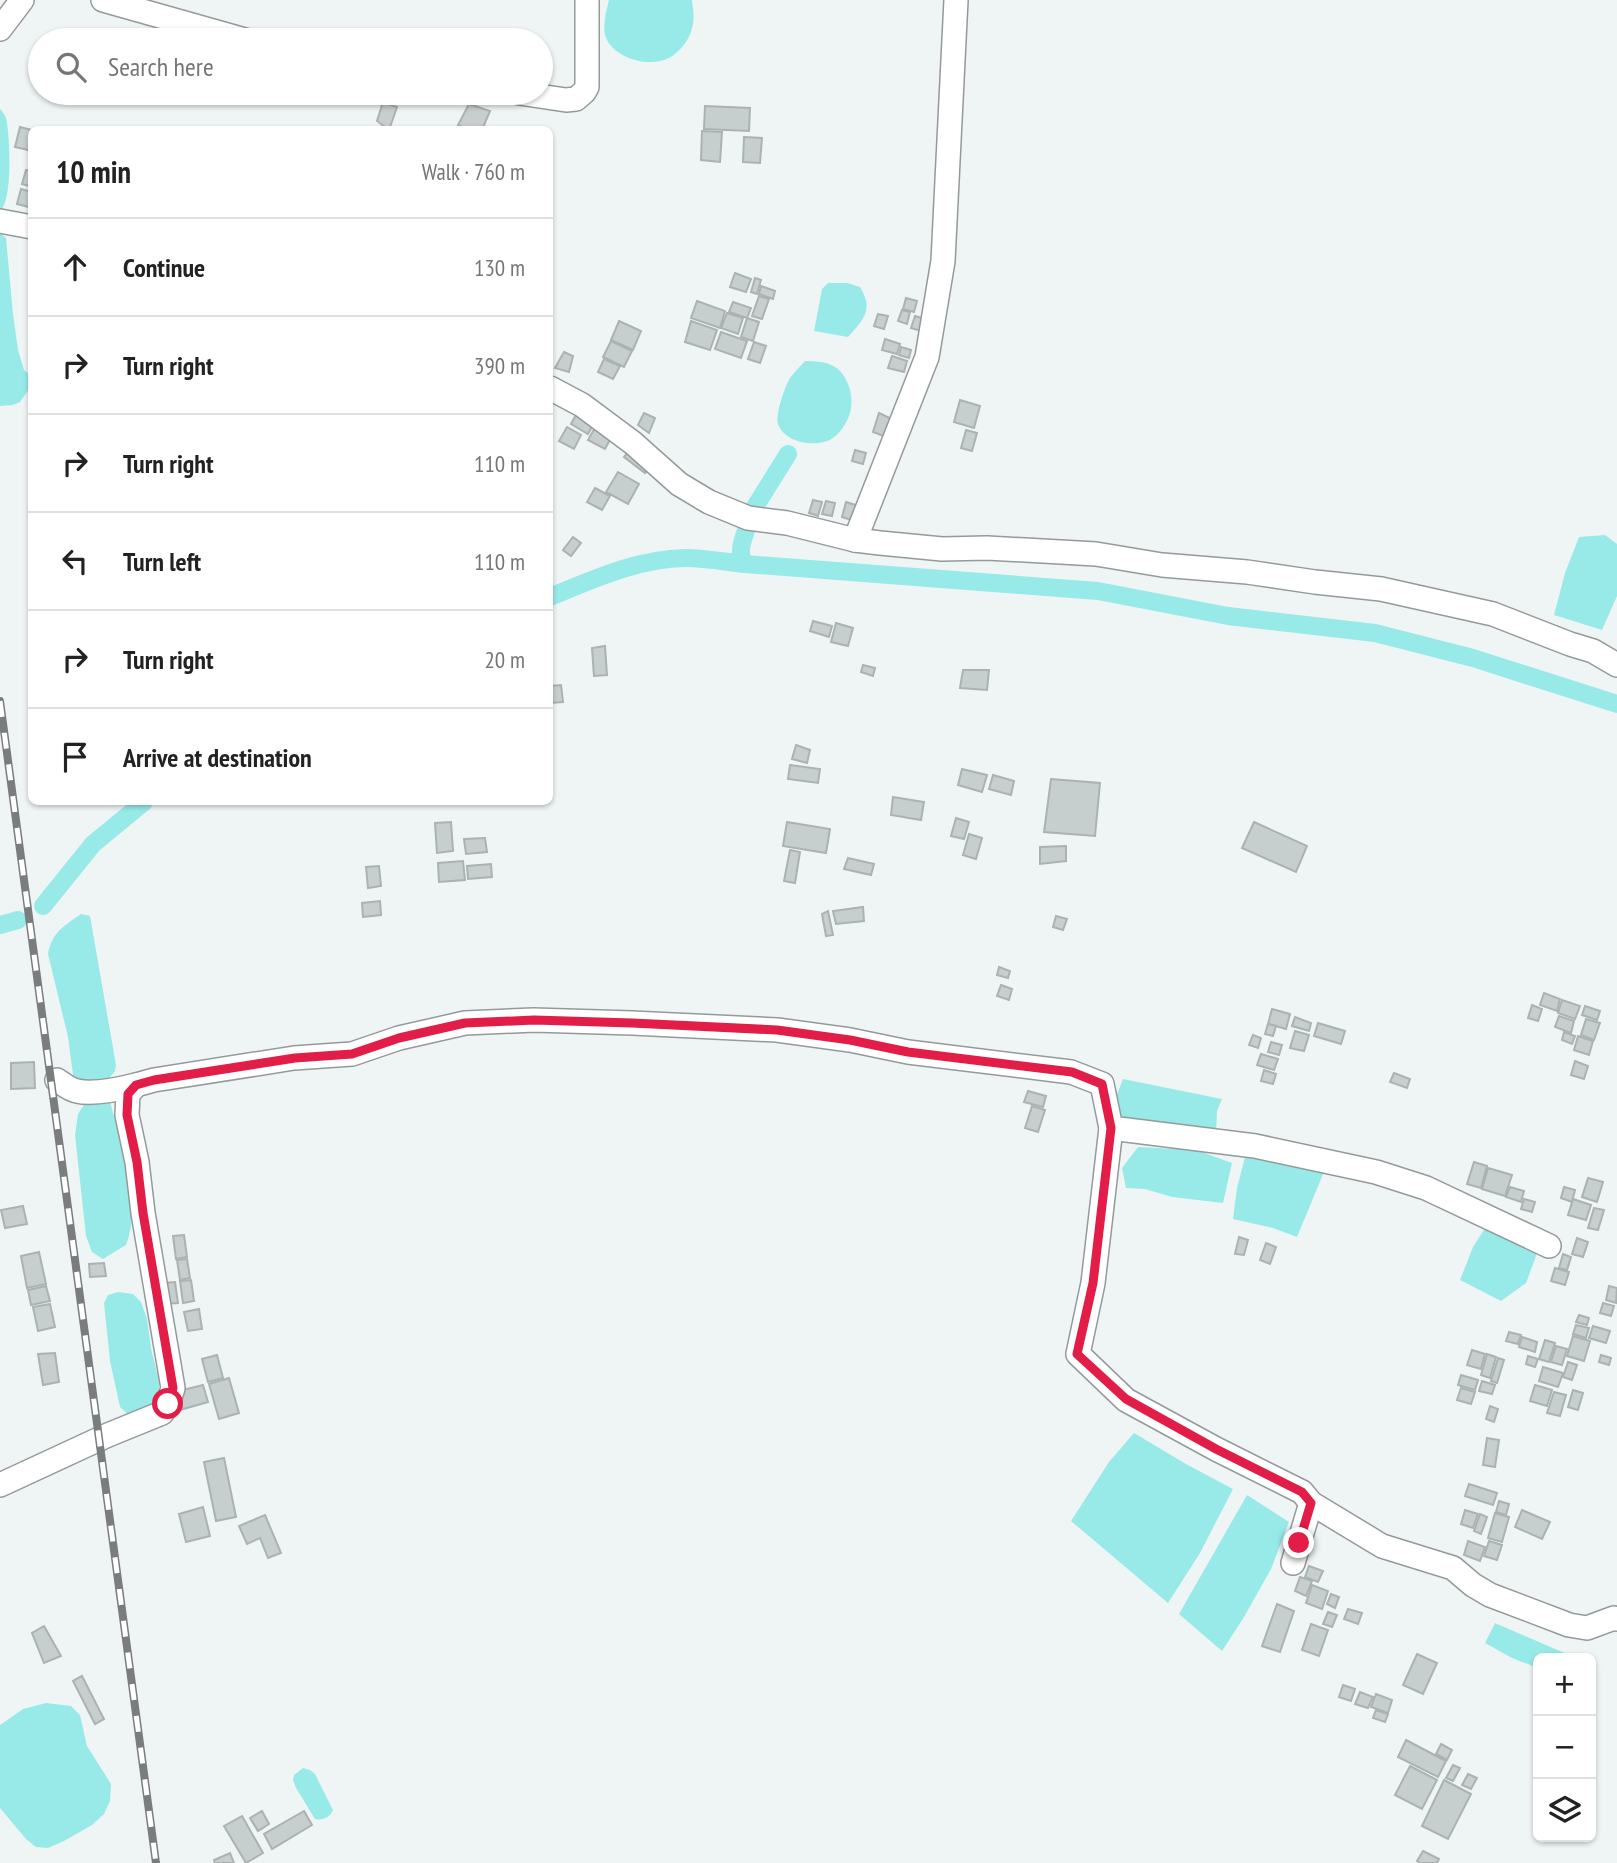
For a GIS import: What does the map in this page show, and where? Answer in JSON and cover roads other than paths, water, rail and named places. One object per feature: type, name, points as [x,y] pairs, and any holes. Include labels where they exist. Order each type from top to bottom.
[{"type":"street","points":[[0,29],[22,0]]},
{"type":"street","points":[[103,0],[203,28]]},
{"type":"street","points":[[553,98],[576,99],[587,86],[587,0]]},
{"type":"street","points":[[855,540],[927,356],[943,261],[956,0]]},
{"type":"street","points":[[0,221],[28,226]]},
{"type":"street","points":[[553,390],[582,405],[633,443],[679,484],[709,502],[748,517],[787,523],[855,540],[942,549],[987,548],[1096,554],[1162,565],[1247,572],[1381,589],[1493,614],[1593,651],[1617,665]]},
{"type":"street","points":[[57,1080],[73,1091],[90,1093],[114,1090],[154,1080],[295,1058],[352,1054],[399,1038],[465,1023],[534,1020],[777,1030],[850,1040],[908,1052],[1072,1072],[1102,1084],[1111,1128],[1093,1283],[1077,1354],[1126,1399],[1216,1449],[1302,1492],[1311,1503],[1382,1546],[1453,1568],[1490,1595],[1569,1625],[1587,1628],[1617,1619]]},
{"type":"street","points":[[0,1485],[162,1413],[172,1394],[137,1162],[127,1115],[128,1094],[136,1085]]},
{"type":"street","points":[[1111,1128],[1255,1146],[1376,1172],[1426,1188],[1549,1246]]},
{"type":"street","points":[[1293,1563],[1311,1503]]},
{"type":"water","points":[[609,0],[692,0],[694,14],[691,32],[684,45],[669,58],[652,62],[634,60],[617,51],[606,38],[604,24]]},
{"type":"water","points":[[0,109],[6,117],[9,181],[4,205],[0,211]]},
{"type":"water","points":[[0,233],[6,238],[18,350],[24,370],[28,373],[28,390],[20,402],[0,406]]},
{"type":"water","points":[[828,283],[847,283],[860,287],[864,295],[867,308],[865,314],[848,337],[814,331],[822,289]]},
{"type":"water","points":[[805,361],[836,367],[845,377],[852,400],[845,424],[837,435],[824,442],[811,443],[791,438],[781,430],[777,420],[786,387]]},
{"type":"water","points":[[1605,535],[1617,544],[1617,596],[1602,630],[1554,615],[1565,573],[1579,537]]},
{"type":"water","points":[[81,914],[90,916],[116,1065],[107,1081],[76,1084],[48,954],[56,935]]},
{"type":"water","points":[[1123,1079],[1222,1099],[1217,1111],[1216,1135],[1126,1122],[1114,1102]]},
{"type":"water","points":[[88,1098],[110,1101],[131,1192],[131,1228],[126,1245],[103,1259],[92,1252],[86,1236],[75,1135],[78,1114]]},
{"type":"water","points":[[1138,1147],[1196,1150],[1232,1163],[1223,1203],[1126,1188],[1122,1168]]},
{"type":"water","points":[[1245,1157],[1326,1167],[1297,1237],[1273,1228],[1233,1219]]},
{"type":"water","points":[[1487,1225],[1539,1248],[1526,1283],[1501,1301],[1460,1280],[1473,1247]]},
{"type":"water","points":[[118,1292],[133,1294],[141,1302],[147,1319],[159,1382],[159,1397],[151,1408],[130,1416],[120,1407],[110,1361],[104,1303],[108,1295]]},
{"type":"water","points":[[1134,1433],[1233,1489],[1200,1553],[1168,1603],[1071,1521],[1109,1462]]},
{"type":"water","points":[[1247,1495],[1289,1522],[1271,1569],[1222,1651],[1179,1614]]},
{"type":"water","points":[[1495,1623],[1564,1653],[1533,1653],[1533,1666],[1485,1643]]},
{"type":"water","points":[[46,1703],[71,1706],[80,1715],[87,1746],[111,1784],[110,1801],[104,1814],[92,1825],[48,1848],[36,1847],[26,1839],[0,1808],[0,1725],[23,1709]]},
{"type":"water","points":[[303,1768],[315,1774],[333,1810],[326,1818],[315,1819],[296,1788],[294,1775]]},
{"type":"waterway","points":[[753,510],[788,454]]},
{"type":"waterway","points":[[745,564],[741,550],[748,525]]},
{"type":"waterway","points":[[553,596],[633,566],[685,558],[1098,591],[1228,616],[1375,633],[1473,658],[1617,704]]},
{"type":"waterway","points":[[43,906],[93,844],[140,805]]},
{"type":"waterway","points":[[0,925],[18,920]]},
{"type":"railway","points":[[0,701],[156,1863]]}]
